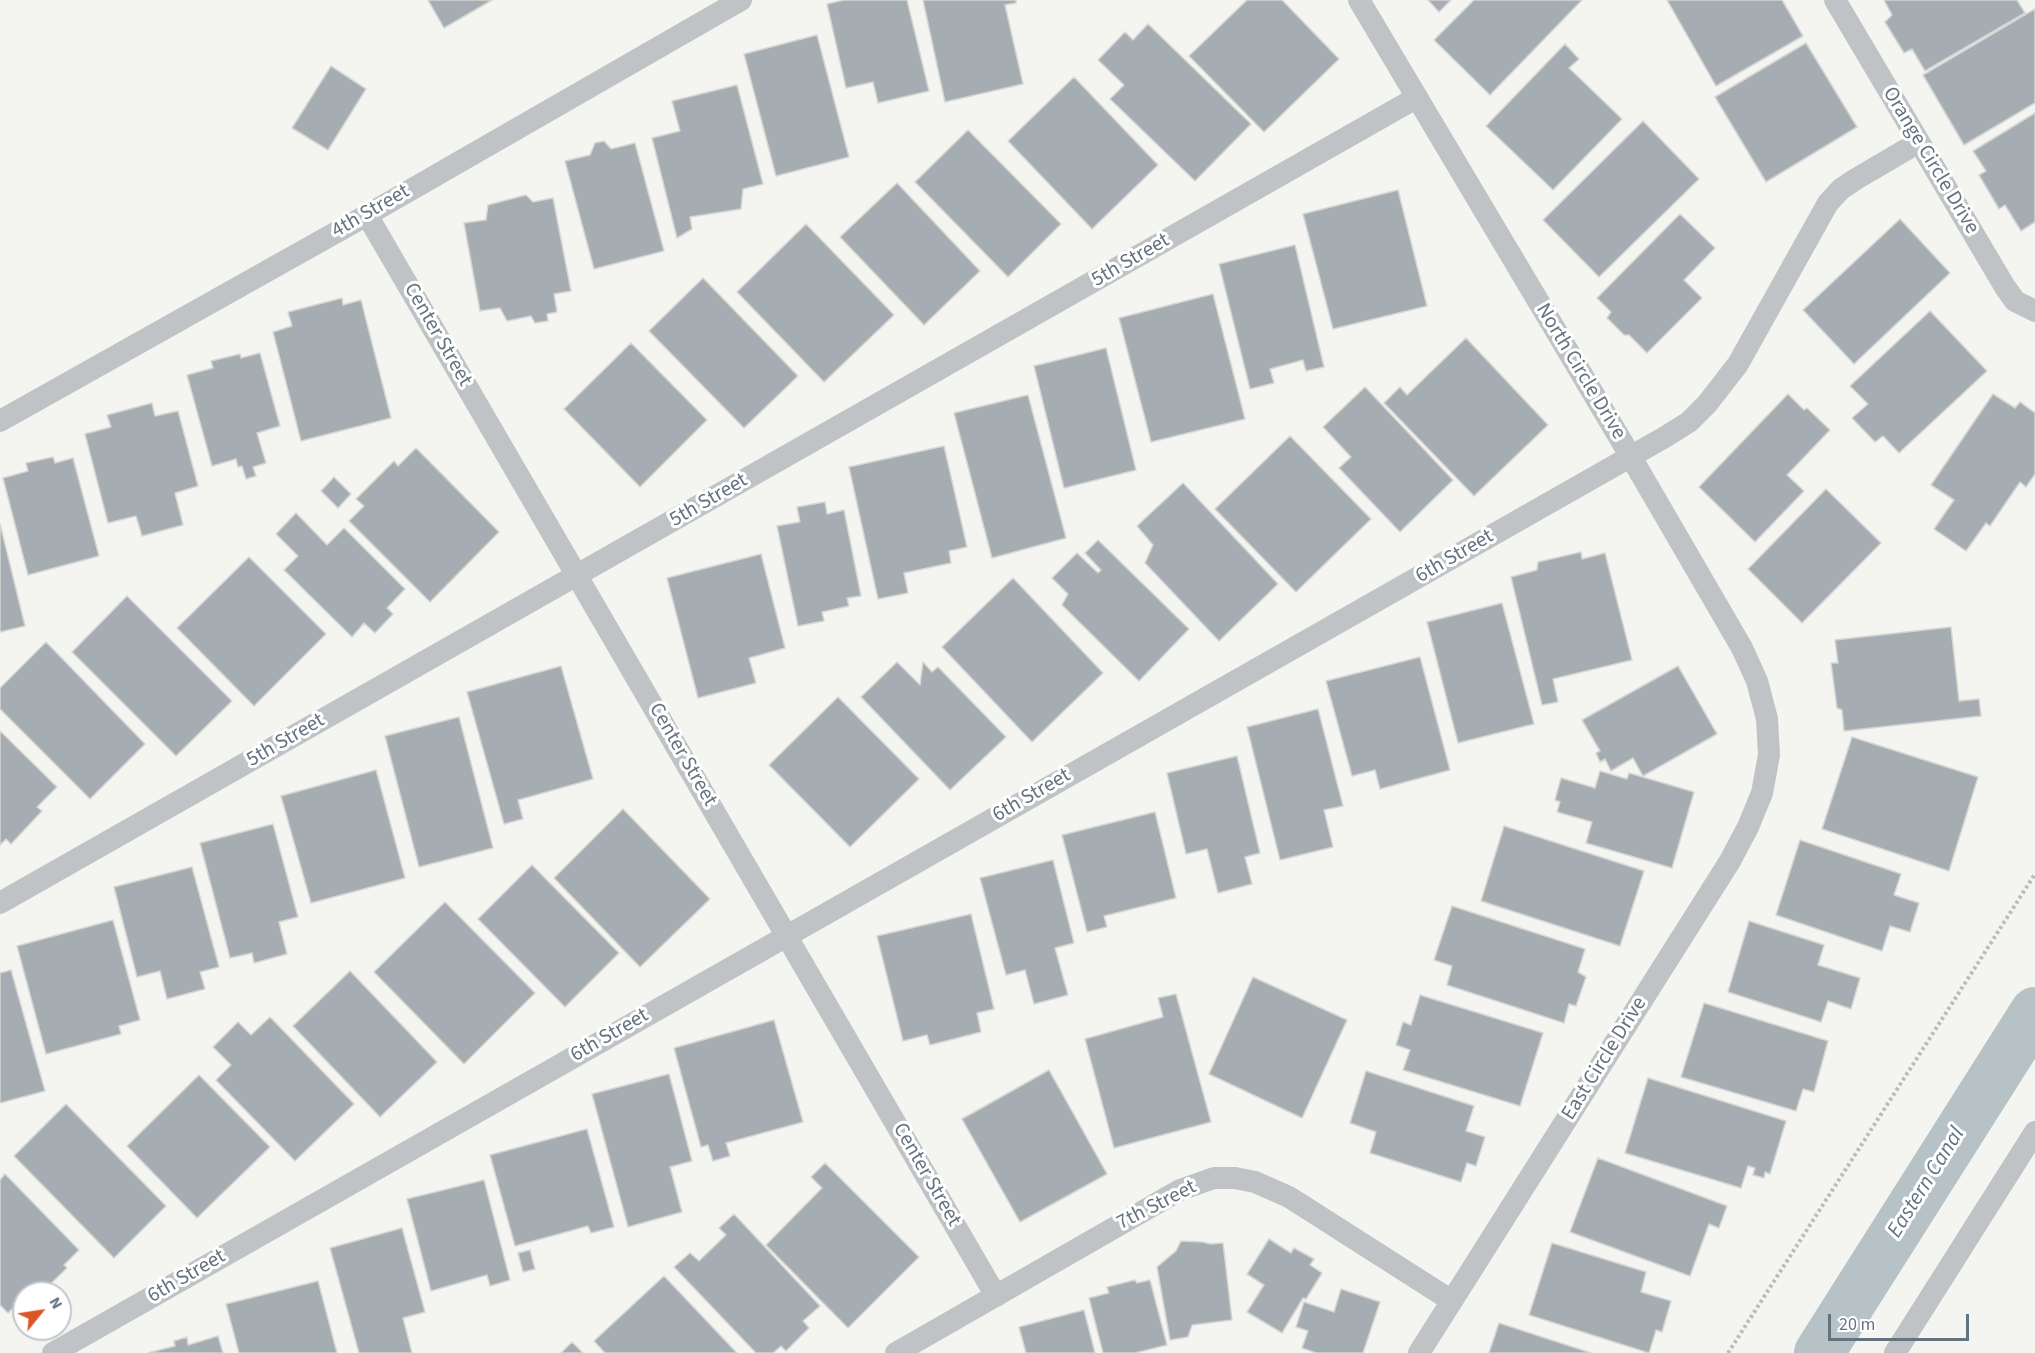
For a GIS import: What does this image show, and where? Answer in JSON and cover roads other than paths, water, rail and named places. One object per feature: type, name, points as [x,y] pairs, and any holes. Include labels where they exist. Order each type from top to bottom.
[{"type":"lane","name":"4th Street","points":[[0,421],[741,0]]},
{"type":"lane","name":"North Circle Drive","points":[[1359,0],[1742,648],[1757,681],[1767,719],[1769,755]]},
{"type":"lane","name":"Orange Circle Drive","points":[[1835,0],[2005,287],[2015,301],[2035,311]]},
{"type":"lane","name":"5th Street","points":[[0,903],[1416,98]]},
{"type":"lane","name":"6th Street","points":[[53,1353],[1689,422],[1724,384],[1738,364],[1828,203],[1856,178],[1919,142]]},
{"type":"lane","name":"Center Street","points":[[366,215],[996,1296]]},
{"type":"lane","name":"East Circle Drive","points":[[1419,1353],[1730,861],[1748,827],[1762,793],[1769,755]]},
{"type":"lane","points":[[1895,1353],[2035,1132]]},
{"type":"lane","name":"7th Street","points":[[896,1353],[1180,1190],[1214,1178],[1235,1178],[1256,1182],[1289,1197],[1452,1301]]},
{"type":"waterway","name":"Eastern Canal","points":[[1819,1353],[2035,1012]]}]
